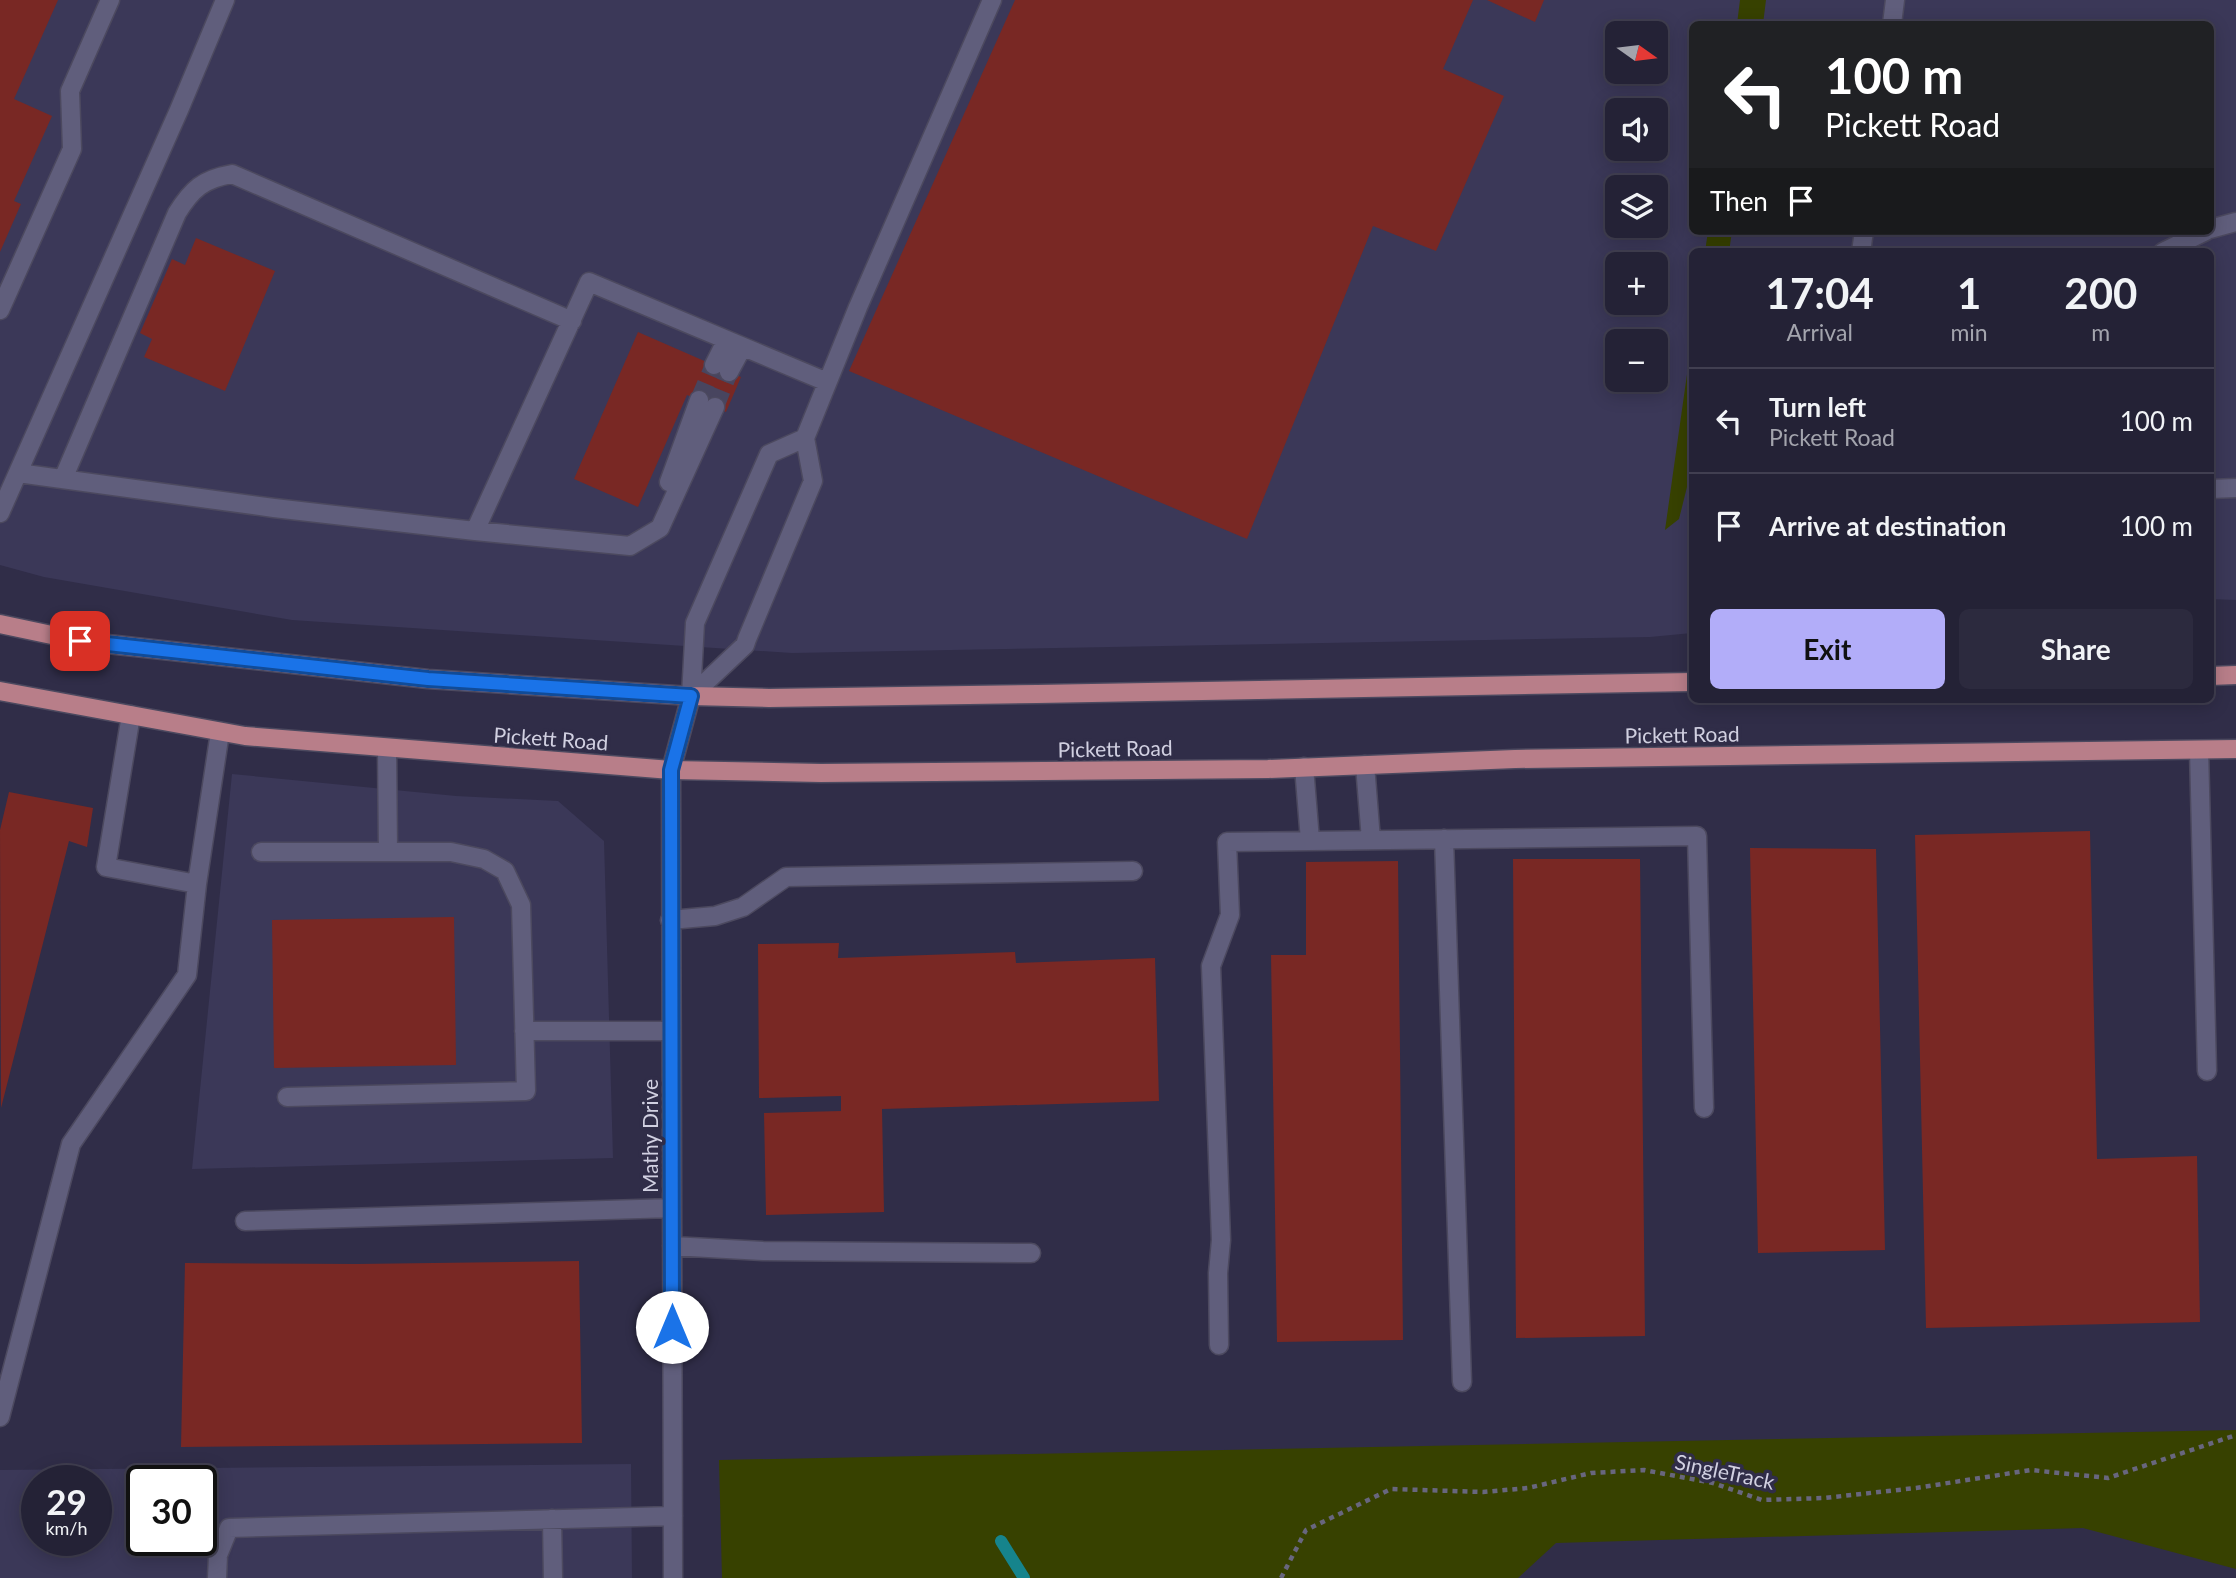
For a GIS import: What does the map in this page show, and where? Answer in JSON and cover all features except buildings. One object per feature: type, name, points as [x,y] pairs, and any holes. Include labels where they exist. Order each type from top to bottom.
[{"type":"main road","points":[[0,624],[80,641],[428,679],[691,696],[769,698],[1689,682]]},
{"type":"main road","points":[[2214,676],[2236,675]]},
{"type":"main road","name":"Pickett Road","points":[[0,691],[245,736],[671,770],[821,774],[1304,767],[1515,759],[2236,749]]},
{"type":"street","points":[[0,310],[72,149],[71,91],[110,0]]},
{"type":"street","points":[[0,513],[4,495],[18,473],[180,110],[225,0]]},
{"type":"street","points":[[691,696],[745,645],[813,481],[805,438],[992,0]]},
{"type":"street","points":[[1892,21],[1895,0]]},
{"type":"street","points":[[62,479],[177,213],[190,191],[213,177],[232,174],[572,321]]},
{"type":"street","points":[[2214,228],[2236,222]]},
{"type":"street","points":[[2171,248],[2198,235]]},
{"type":"street","points":[[475,531],[590,282],[827,382]]},
{"type":"street","points":[[721,368],[734,345]]},
{"type":"street","points":[[18,473],[274,508],[630,546],[660,528],[707,404]]},
{"type":"street","name":"Mathy Drive","points":[[673,1578],[671,770],[691,696],[695,623],[769,454],[805,438]]},
{"type":"street","points":[[2214,489],[2236,488]]},
{"type":"street","points":[[131,715],[106,867],[197,884]]},
{"type":"street","points":[[0,1417],[71,1144],[187,975],[197,884],[220,732]]},
{"type":"street","points":[[387,748],[388,852]]},
{"type":"street","points":[[2199,750],[2207,1071]]},
{"type":"street","points":[[1365,765],[1371,839]]},
{"type":"street","points":[[1304,767],[1310,840]]},
{"type":"street","points":[[1219,1345],[1218,1273],[1221,1240],[1211,965],[1230,915],[1227,842],[1697,836],[1704,1108]]},
{"type":"street","points":[[1444,839],[1462,1382]]},
{"type":"street","points":[[261,852],[451,852],[484,859],[505,871],[521,905],[526,1091],[287,1097]]},
{"type":"street","points":[[670,920],[715,916],[743,906],[786,877],[1133,871]]},
{"type":"street","points":[[524,1031],[671,1031]]},
{"type":"street","points":[[245,1221],[672,1208]]},
{"type":"street","points":[[672,1246],[764,1251],[1031,1253]]},
{"type":"street","points":[[217,1578],[218,1555],[229,1528],[673,1516]]},
{"type":"street","points":[[552,1519],[553,1578]]},
{"type":"path","name":"SingleTrack","points":[[1281,1578],[1307,1530],[1391,1489],[1483,1492],[1528,1488],[1591,1472],[1644,1470],[1713,1483],[1762,1500],[1824,1498],[1916,1488],[2031,1470],[2108,1478],[2236,1435]]},
{"type":"shaded area","points":[[0,0],[2236,0],[2236,600],[2214,599],[2214,248],[1689,248],[1689,633],[1650,637],[792,653],[292,620],[44,577],[0,565]]},
{"type":"shaded area","points":[[232,774],[456,796],[558,801],[604,841],[613,1158],[192,1169]]},
{"type":"shaded area","points":[[631,1464],[632,1578],[0,1578],[0,1470],[21,1470],[21,1556],[112,1556],[112,1469],[126,1469],[126,1556],[217,1556],[217,1468]]},
{"type":"green space","points":[[1740,0],[1766,0],[1763,21],[1737,21]]},
{"type":"green space","points":[[1707,235],[1731,235],[1730,248],[1706,248]]},
{"type":"green space","points":[[1689,360],[1689,479],[1679,519],[1665,530]]},
{"type":"green space","points":[[2236,1430],[2236,1569],[2083,1528],[1556,1543],[1518,1578],[722,1578],[719,1460]]},
{"type":"waterway","points":[[1001,1541],[1024,1578]]},
{"type":"tunnel","points":[[699,400],[714,365]]},
{"type":"tunnel","points":[[715,407],[729,372]]},
{"type":"route","points":[[80,641],[428,679],[691,696],[671,770],[672,1327]]}]
